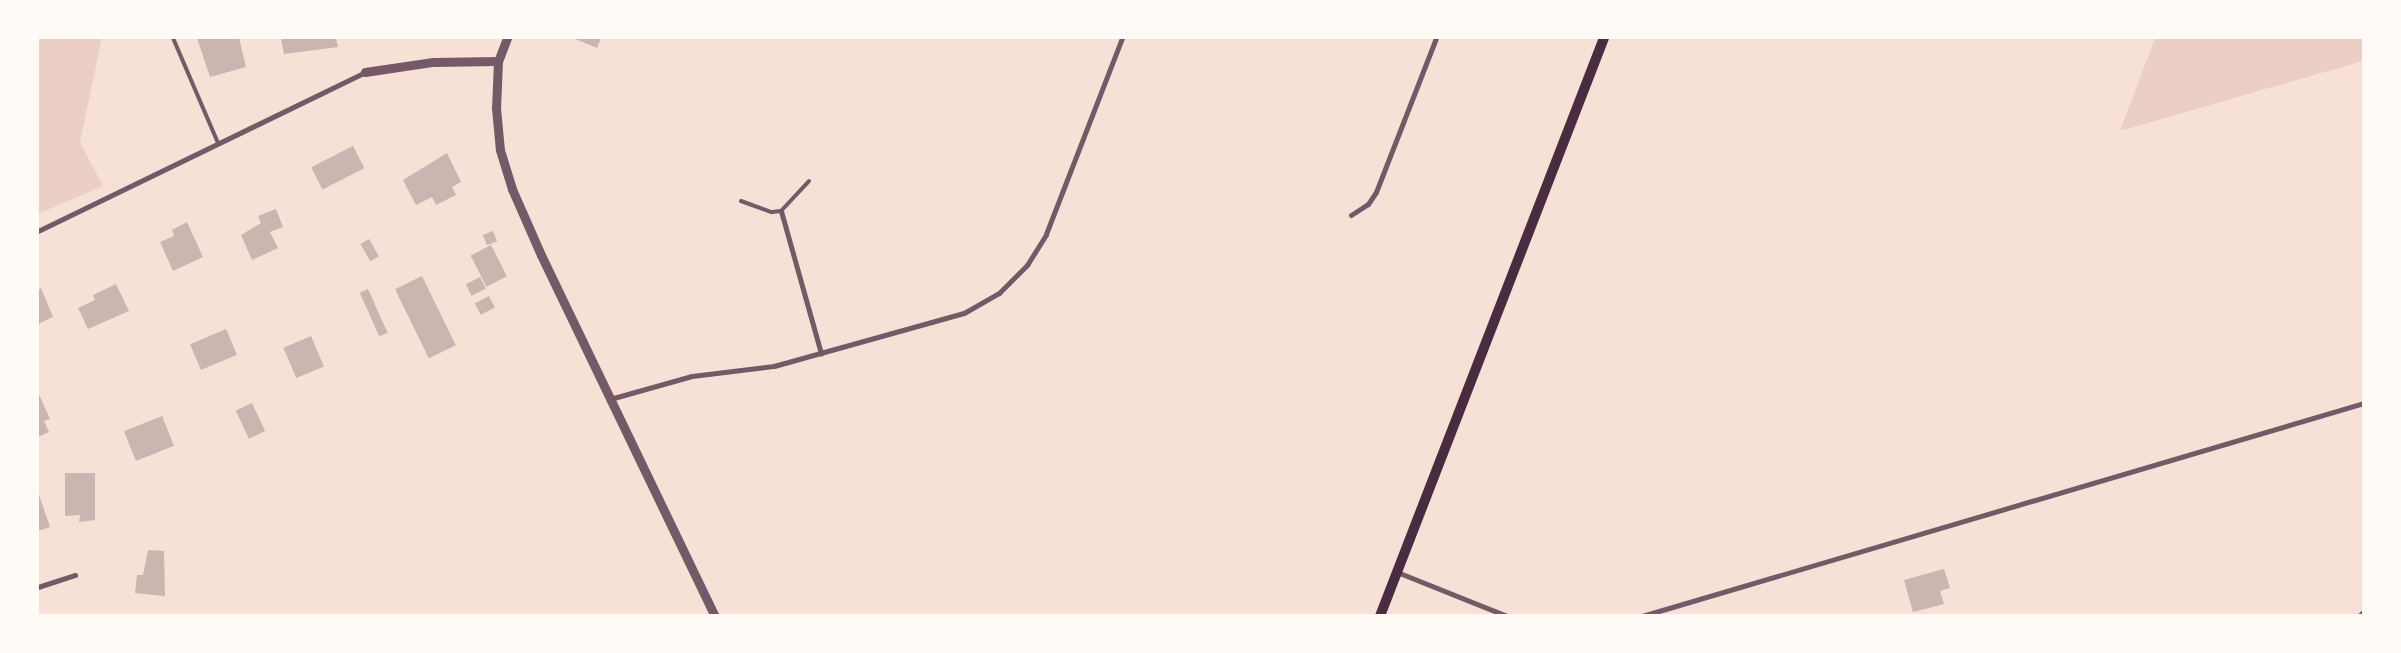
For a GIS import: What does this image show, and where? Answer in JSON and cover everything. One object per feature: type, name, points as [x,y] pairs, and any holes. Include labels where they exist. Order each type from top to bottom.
[{"type":"main road","points":[[1380,616],[1604,38]]},
{"type":"street","points":[[507,38],[498,61],[496,108],[500,150],[512,189],[610,399],[715,616]]},
{"type":"street","points":[[610,399],[692,376],[762,369],[821,353],[964,313],[999,293],[1015,279],[1046,234],[1122,38]]},
{"type":"street","points":[[1351,214],[1368,204],[1376,192],[1436,38]]},
{"type":"street","points":[[38,231],[366,72],[432,62],[498,61]]},
{"type":"street","points":[[781,211],[821,353]]},
{"type":"street","points":[[1642,616],[2364,403]]},
{"type":"street","points":[[1397,571],[1507,616]]},
{"type":"street","points":[[38,587],[75,574]]},
{"type":"street","points":[[2359,616],[2364,610]]},
{"type":"lane","points":[[173,38],[218,144]]},
{"type":"lane","points":[[741,200],[772,212],[781,211],[809,182]]},
{"type":"shaded area","points":[[38,38],[102,38],[80,142],[103,186],[38,214]]},
{"type":"shaded area","points":[[2155,38],[2363,38],[2363,61],[2120,131]]},
{"type":"building","points":[[197,38],[239,38],[246,67],[210,77]]},
{"type":"building","points":[[281,38],[336,38],[338,47],[284,54]]},
{"type":"building","points":[[573,38],[601,38],[597,48]]},
{"type":"building","points":[[353,146],[364,168],[322,190],[311,167]]},
{"type":"building","points":[[447,153],[461,182],[452,187],[456,195],[436,205],[432,197],[416,205],[403,180]]},
{"type":"building","points":[[276,209],[283,227],[270,232],[278,248],[252,260],[241,235],[261,223],[258,216]]},
{"type":"building","points":[[187,222],[203,257],[173,271],[160,242],[174,236],[172,230]]},
{"type":"building","points":[[493,231],[497,241],[487,245],[483,235]]},
{"type":"building","points":[[369,239],[379,256],[370,261],[360,244]]},
{"type":"building","points":[[491,245],[507,276],[486,287],[471,255]]},
{"type":"building","points":[[422,276],[456,345],[429,358],[395,289]]},
{"type":"building","points":[[480,277],[486,289],[472,296],[466,284]]},
{"type":"building","points":[[116,284],[129,311],[88,329],[78,308],[95,300],[93,295]]},
{"type":"building","points":[[41,288],[53,317],[38,324],[38,290]]},
{"type":"building","points":[[368,289],[388,333],[379,337],[360,293]]},
{"type":"building","points":[[489,296],[495,308],[481,315],[475,303]]},
{"type":"building","points":[[226,329],[237,355],[201,370],[190,344]]},
{"type":"building","points":[[311,336],[324,366],[296,378],[283,348]]},
{"type":"building","points":[[38,392],[50,419],[44,421],[49,432],[38,437]]},
{"type":"building","points":[[252,403],[265,431],[249,439],[236,411]]},
{"type":"building","points":[[162,416],[174,446],[136,461],[124,431]]},
{"type":"building","points":[[65,473],[95,473],[95,520],[79,522],[80,515],[65,516]]},
{"type":"building","points":[[38,492],[50,527],[38,531]]},
{"type":"building","points":[[148,550],[164,551],[165,596],[135,593],[137,575],[143,575]]},
{"type":"building","points":[[1944,569],[1950,588],[1940,591],[1944,604],[1913,612],[1904,580]]}]
